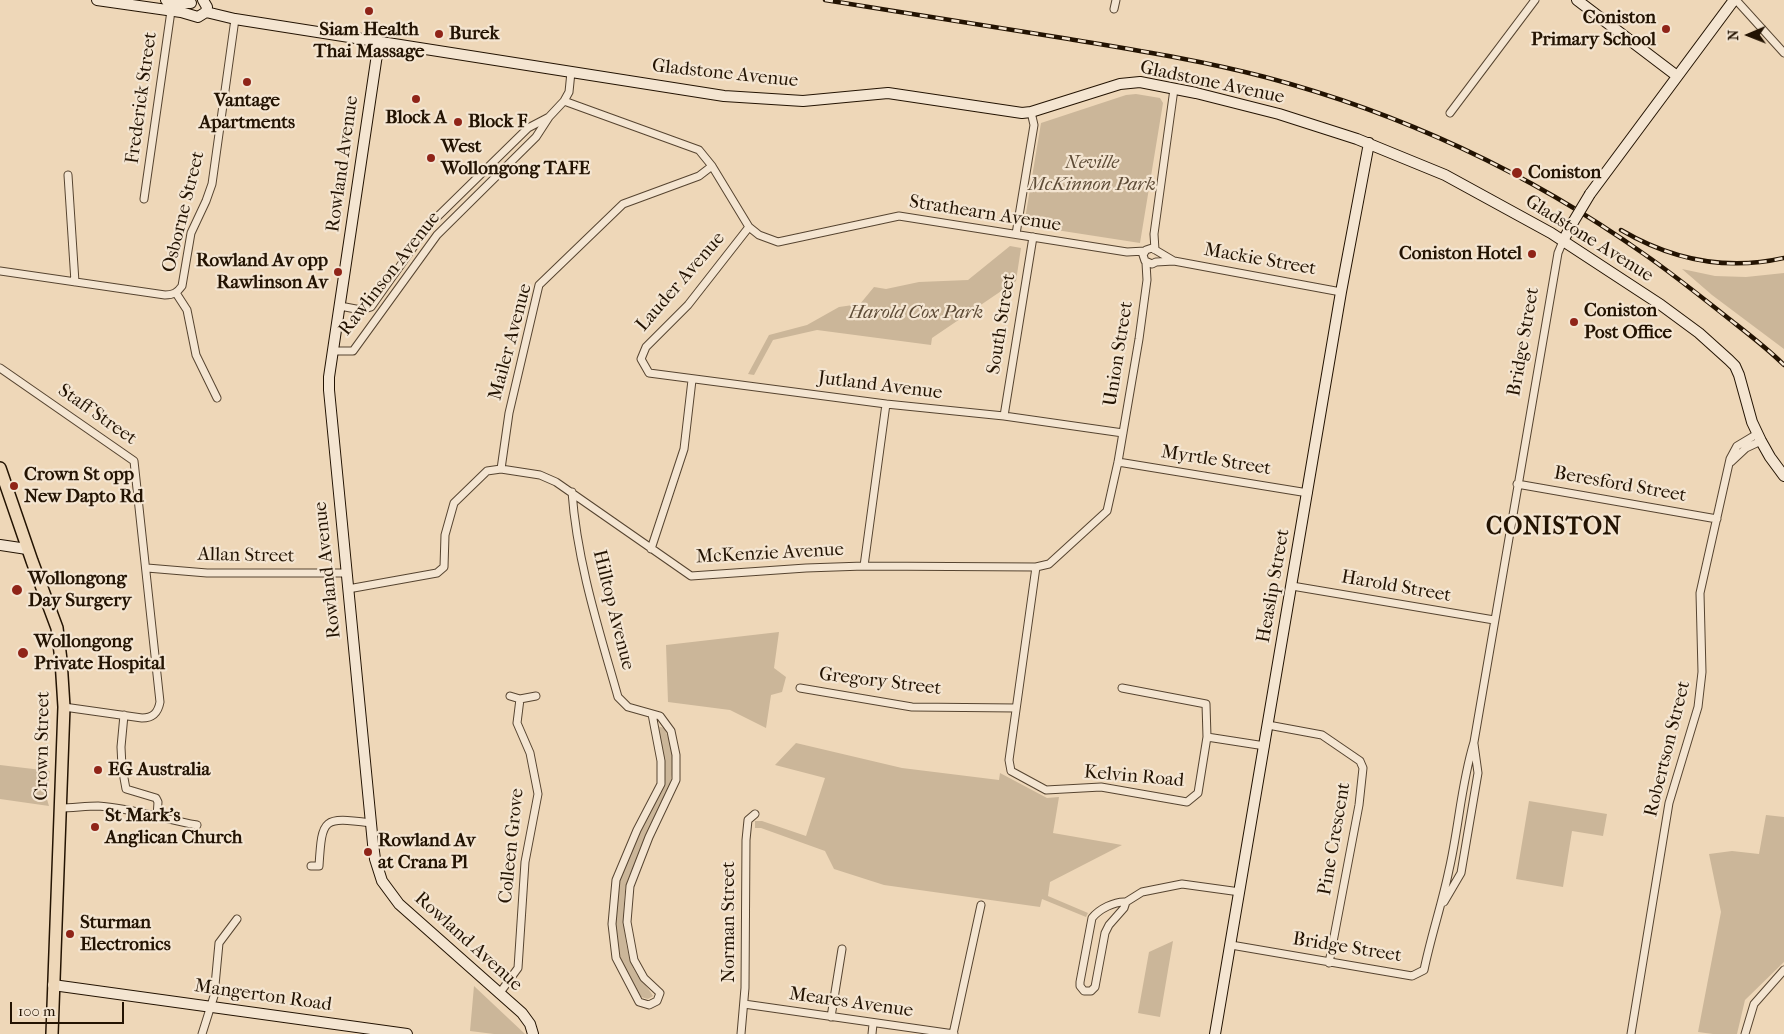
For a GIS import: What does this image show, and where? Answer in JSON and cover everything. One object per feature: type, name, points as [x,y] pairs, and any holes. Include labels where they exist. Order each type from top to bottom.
[{"type":"main road","name":"Crown Street","points":[[0,468],[57,628],[61,660],[64,707],[52,1034]]},
{"type":"street","points":[[97,0],[171,4],[193,1],[190,11],[194,15]]},
{"type":"street","points":[[171,4],[194,15],[201,16],[206,12],[207,7],[203,0]]},
{"type":"street","points":[[1114,9],[1116,0]]},
{"type":"street","points":[[1450,113],[1535,0]]},
{"type":"street","points":[[1577,0],[1677,76]]},
{"type":"street","points":[[1735,0],[1784,53]]},
{"type":"street","name":"Bridge Street","points":[[1230,946],[1412,976],[1424,970],[1430,940],[1450,868],[1468,762],[1474,742],[1558,253],[1572,224],[1590,194],[1735,0]]},
{"type":"street","name":"Frederick Street","points":[[144,199],[171,4]]},
{"type":"street","name":"Gladstone Avenue","points":[[206,12],[235,19],[724,96],[803,101],[888,93],[1012,112],[1031,112],[1126,82],[1146,83],[1279,114],[1369,144],[1445,175],[1563,241],[1661,306],[1698,334],[1735,366],[1759,438],[1784,476]]},
{"type":"street","name":"Osborne Street","points":[[0,271],[165,295],[173,295],[182,286],[191,233],[212,184],[235,19]]},
{"type":"street","name":"Rowland Avenue","points":[[379,41],[329,377],[329,399],[375,859],[382,881],[410,915],[526,1018],[533,1034]]},
{"type":"street","name":"Rawlinson Avenue","points":[[333,351],[353,351],[437,235],[536,137],[569,92],[571,72]]},
{"type":"street","points":[[1157,251],[1154,234],[1174,89]]},
{"type":"street","name":"Strathearn Avenue","points":[[564,101],[699,150],[712,166],[749,227],[759,235],[778,242],[899,216],[1127,252],[1157,251],[1174,261]]},
{"type":"street","points":[[1016,234],[1034,125],[1031,112]]},
{"type":"street","name":"Rawlinson Avenue","points":[[340,306],[361,310],[371,307],[429,225],[528,128],[549,117]]},
{"type":"street","name":"Heaslip Street","points":[[1215,1034],[1341,292],[1369,144]]},
{"type":"street","name":"Mailer Avenue","points":[[501,468],[509,413],[539,285],[623,204],[699,176],[712,166]]},
{"type":"street","points":[[68,174],[75,282]]},
{"type":"street","name":"Lauder Avenue","points":[[641,359],[646,347],[688,305],[749,227]]},
{"type":"street","points":[[1146,250],[1154,234]]},
{"type":"street","name":"South Street","points":[[1004,416],[1033,237]]},
{"type":"street","name":"Union Street","points":[[1123,433],[1147,280],[1146,250]]},
{"type":"street","name":"Union Street","points":[[1147,280],[1158,258],[1157,251]]},
{"type":"street","name":"Strathearn Avenue","points":[[1127,252],[1145,261]]},
{"type":"street","points":[[1145,261],[1155,263],[1174,261]]},
{"type":"street","name":"Mackie Street","points":[[1174,261],[1341,292]]},
{"type":"street","points":[[176,292],[187,310],[196,356],[217,398]]},
{"type":"street","name":"Jutland Avenue","points":[[641,359],[649,373],[692,380],[886,404],[1004,416],[1123,433]]},
{"type":"street","name":"Staff Street","points":[[0,368],[134,461],[160,702],[159,710],[151,717],[142,718],[64,707]]},
{"type":"street","points":[[651,549],[684,449],[692,380]]},
{"type":"street","points":[[864,566],[886,404]]},
{"type":"street","name":"McKenzie Avenue","points":[[501,468],[540,475],[556,482],[691,576],[864,566],[1036,567],[1049,564],[1107,511],[1123,433]]},
{"type":"street","name":"Robertson Street","points":[[1631,1034],[1669,803],[1698,707],[1702,672],[1700,593],[1726,472],[1731,460],[1759,438]]},
{"type":"street","name":"Myrtle Street","points":[[1118,462],[1308,493]]},
{"type":"street","points":[[348,589],[437,573],[444,567],[445,535],[454,503],[487,470],[501,468]]},
{"type":"street","name":"Beresford Street","points":[[1517,484],[1717,518]]},
{"type":"street","name":"Hilltop Avenue","points":[[572,492],[588,591],[618,697],[628,707],[660,716],[671,731],[676,755],[676,780],[649,837],[630,886],[628,922],[634,960],[644,978],[660,993],[657,1001],[649,1005],[639,1002],[616,958],[612,924],[616,880],[637,830],[661,784],[661,761],[652,714]]},
{"type":"street","points":[[0,545],[28,549]]},
{"type":"street","name":"Kelvin Road","points":[[1036,567],[1009,760],[1011,771],[1046,790],[1102,787],[1187,802],[1198,793],[1207,737]]},
{"type":"street","name":"Allan Street","points":[[146,568],[207,573],[346,573]]},
{"type":"street","name":"Harold Street","points":[[1292,586],[1494,620]]},
{"type":"street","name":"Gregory Street","points":[[800,688],[912,707],[1016,708]]},
{"type":"street","points":[[1122,688],[1206,704],[1207,737],[1265,746]]},
{"type":"street","points":[[510,696],[520,699],[536,696]]},
{"type":"street","name":"Colleen Grove","points":[[499,994],[518,968],[525,862],[538,794],[530,753],[517,723],[520,699]]},
{"type":"street","points":[[124,715],[121,747],[126,789],[156,798],[158,802],[156,817]]},
{"type":"street","name":"Pine Crescent","points":[[1268,725],[1322,734],[1360,761],[1363,768],[1359,805],[1329,963]]},
{"type":"street","name":"Bridge Street","points":[[1440,908],[1461,873],[1478,773],[1474,742]]},
{"type":"street","points":[[60,808],[97,806],[128,810],[197,825]]},
{"type":"street","name":"Norman Street","points":[[741,1034],[744,1004],[746,840],[748,820],[755,814]]},
{"type":"street","points":[[311,866],[319,866],[322,831],[331,822],[341,819],[371,823]]},
{"type":"street","points":[[1126,902],[1119,901],[1092,918],[1080,982],[1084,992],[1091,991],[1096,986],[1105,933],[1109,925],[1124,908],[1126,902],[1142,892],[1182,884],[1240,892]]},
{"type":"street","points":[[954,1034],[981,905]]},
{"type":"street","points":[[202,1034],[214,996],[219,943],[237,919]]},
{"type":"street","points":[[831,1016],[842,949]]},
{"type":"street","points":[[1745,1034],[1754,1004],[1784,970]]},
{"type":"street","name":"Mangerton Road","points":[[54,985],[210,1006],[375,1032],[407,1034]]},
{"type":"street","name":"Meares Avenue","points":[[744,1004],[873,1024],[954,1034]]},
{"type":"street","points":[[872,1034],[873,1024]]},
{"type":"green space","name":"Neville McKinnon Park","points":[[1136,94],[1160,98],[1163,103],[1140,243],[1024,225],[1041,123],[1126,95]]},
{"type":"green space","name":"Harold Cox Park","points":[[1010,246],[1021,248],[1016,281],[932,338],[931,345],[817,330],[773,340],[754,375],[748,374],[769,335],[807,325],[839,307],[860,304],[874,287],[886,289],[919,282],[968,280]]},
{"type":"green space","points":[[1682,269],[1715,276],[1746,277],[1784,273],[1784,349],[1712,295]]},
{"type":"green space","points":[[779,632],[774,668],[786,677],[782,692],[771,695],[766,728],[730,710],[668,702],[666,645]]},
{"type":"green space","points":[[657,726],[664,728],[670,742],[673,753],[673,769],[661,809],[628,880],[624,910],[624,929],[629,956],[636,973],[653,996],[648,999],[641,997],[632,984],[621,960],[616,939],[616,906],[620,878],[664,785],[665,764]]},
{"type":"green space","points":[[796,743],[902,768],[999,780],[1000,773],[1047,798],[1059,797],[1053,833],[1122,845],[1050,882],[1048,896],[1088,913],[1086,917],[1042,899],[1040,907],[884,885],[834,869],[825,851],[761,828],[755,828],[755,821],[762,821],[806,836],[825,778],[775,765]]},
{"type":"green space","points":[[0,765],[50,771],[46,796],[49,806],[0,799]]},
{"type":"green space","points":[[1529,801],[1607,814],[1603,836],[1572,831],[1563,887],[1516,879]]},
{"type":"green space","points":[[1766,815],[1784,817],[1784,962],[1745,1000],[1737,1034],[1698,1032],[1721,912],[1709,854],[1732,851],[1759,854]]},
{"type":"green space","points":[[1173,941],[1160,1017],[1138,1013],[1149,952]]},
{"type":"green space","points":[[474,986],[525,1034],[494,1034],[470,1031]]},
{"type":"railway","points":[[825,0],[1192,60],[1265,77],[1365,108],[1414,127],[1462,149],[1555,197],[1644,254],[1676,277],[1757,341],[1784,365]]},
{"type":"railway","points":[[1621,230],[1660,249],[1700,260],[1720,263],[1741,263],[1784,258]]},
{"type":"place","name":"Siam Health Thai Massage","points":[[369,11]]},
{"type":"place","name":"Coniston Primary School","points":[[1666,29]]},
{"type":"place","name":"Burek","points":[[439,34]]},
{"type":"place","name":"Vantage Apartments","points":[[247,82]]},
{"type":"place","name":"Block A","points":[[416,99]]},
{"type":"place","name":"Block F","points":[[458,122]]},
{"type":"place","name":"West Wollongong TAFE","points":[[431,158]]},
{"type":"place","name":"Coniston","points":[[1517,173]]},
{"type":"place","name":"Coniston Hotel","points":[[1532,254]]},
{"type":"place","name":"Rowland Av opp Rawlinson Av","points":[[338,272]]},
{"type":"place","name":"Coniston Post Office","points":[[1574,322]]},
{"type":"place","name":"Crown St opp New Dapto Rd","points":[[14,486]]},
{"type":"place","name":"Wollongong Day Surgery","points":[[17,590]]},
{"type":"place","name":"Wollongong Private Hospital","points":[[23,653]]},
{"type":"place","name":"EG Australia","points":[[98,770]]},
{"type":"place","name":"St Mark's Anglican Church","points":[[95,827]]},
{"type":"place","name":"Rowland Av at Crana Pl","points":[[368,852]]},
{"type":"place","name":"Sturman Electronics","points":[[70,934]]},
{"type":"district","name":"CONISTON","points":[[1554,528]]}]
